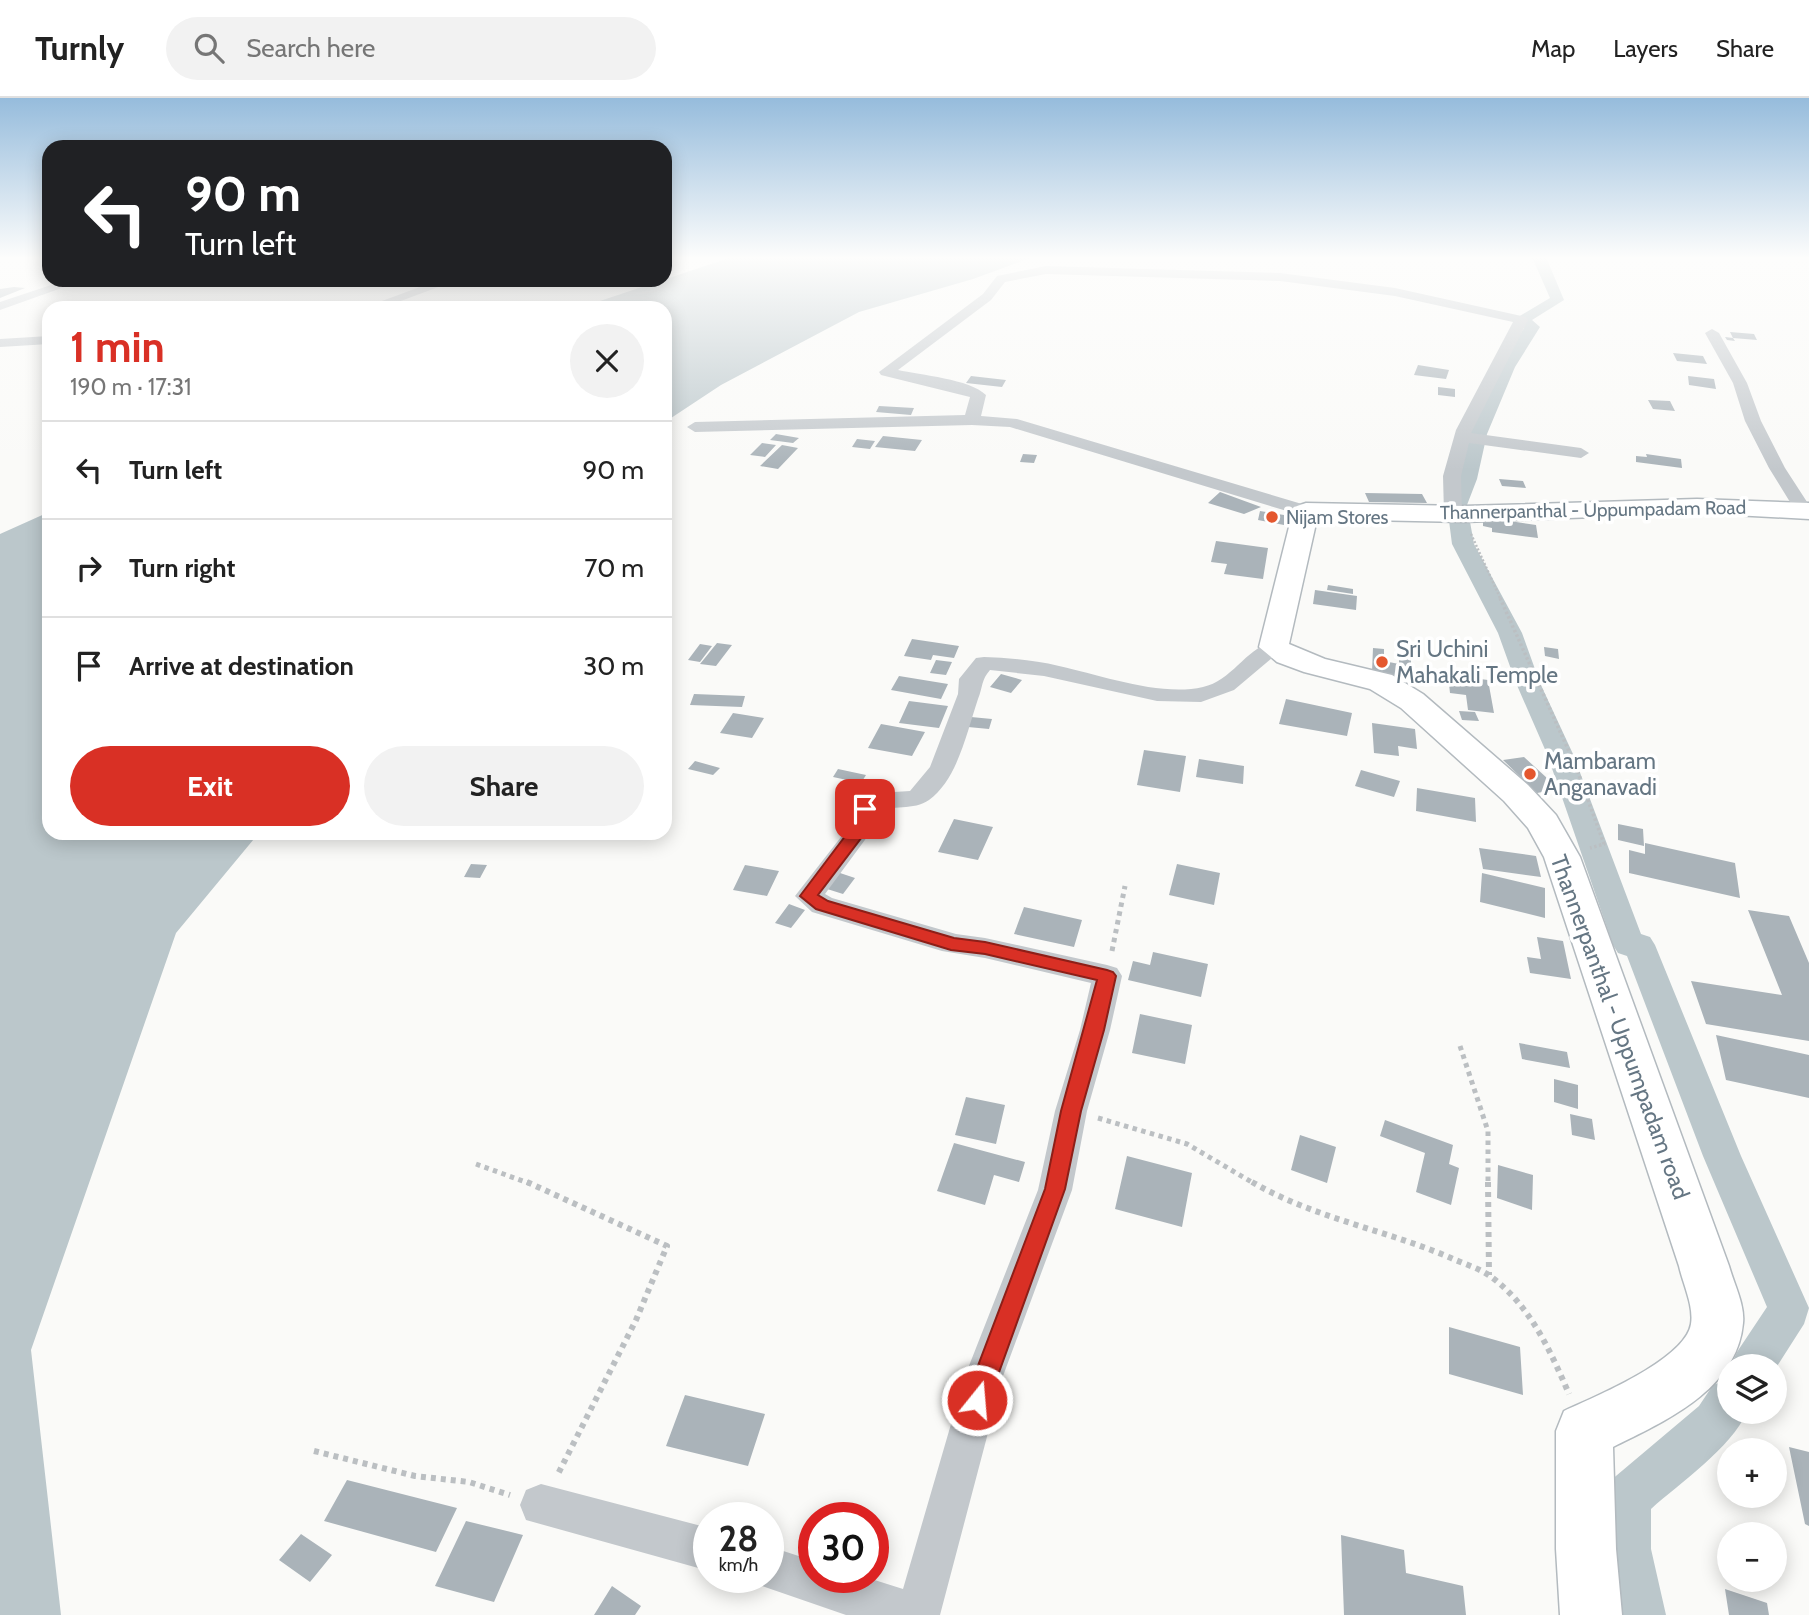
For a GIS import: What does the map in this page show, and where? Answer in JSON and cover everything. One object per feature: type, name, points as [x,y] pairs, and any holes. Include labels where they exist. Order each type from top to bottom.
[{"type":"street","points":[[946,328],[886,372],[965,389],[978,395],[972,420]]},
{"type":"street","points":[[1445,513],[1462,437],[1517,328]]},
{"type":"street","points":[[1712,333],[1740,383],[1753,421],[1777,468],[1806,511]]},
{"type":"street","points":[[0,343],[42,340]]},
{"type":"street","points":[[695,427],[972,420],[1011,422],[1306,511],[1273,647],[1220,689],[1208,694],[1185,696],[1131,688],[1044,669],[984,663],[970,679],[969,694],[942,768],[932,782],[919,796],[901,801],[878,801],[865,809],[860,829],[830,864],[809,896],[822,905],[932,936],[951,944],[985,948],[1107,976],[1095,1030],[1071,1111],[1055,1189],[984,1376],[917,1615],[784,1573]]},
{"type":"street","points":[[1462,437],[1581,453]]},
{"type":"street","name":"Thannerpanthal - Uppumpadam Road","points":[[1445,513],[1697,506],[1806,511]]},
{"type":"street","name":"Thannerpanthal - Uppumpadam road","points":[[1306,511],[1445,513]]},
{"type":"street","name":"Thannerpanthal - Uppumpadam road","points":[[1273,647],[1315,666],[1381,682],[1412,701],[1516,793],[1543,823],[1562,857],[1704,1266],[1717,1322],[1706,1355],[1682,1376],[1655,1396],[1584,1431]]},
{"type":"street","points":[[1584,1431],[1586,1549],[1591,1615]]},
{"type":"street","points":[[541,1505],[693,1545]]},
{"type":"path","points":[[1445,513],[1467,526],[1576,767],[1604,844]]},
{"type":"path","points":[[1107,976],[1125,886]]},
{"type":"path","points":[[1460,1046],[1488,1131],[1489,1275]]},
{"type":"path","points":[[1071,1111],[1187,1144],[1257,1185],[1322,1214],[1432,1250],[1489,1275],[1523,1307],[1549,1346],[1584,1431]]},
{"type":"path","points":[[314,1451],[415,1476],[469,1482],[541,1505],[636,1320],[667,1246],[520,1179],[476,1164]]},
{"type":"shaded area","points":[[672,328],[829,328],[721,385],[672,417]]},
{"type":"shaded area","points":[[42,515],[42,840],[253,840],[176,933],[31,1350],[61,1615],[0,1615],[0,534]]},
{"type":"building","points":[[1730,332],[1754,334],[1757,340],[1733,338]]},
{"type":"building","points":[[1673,353],[1703,356],[1707,364],[1677,361]]},
{"type":"building","points":[[1418,365],[1449,370],[1446,379],[1414,375]]},
{"type":"building","points":[[971,376],[1006,380],[1002,387],[966,383]]},
{"type":"building","points":[[1688,376],[1714,379],[1716,389],[1689,385]]},
{"type":"building","points":[[1438,387],[1455,389],[1455,397],[1438,395]]},
{"type":"building","points":[[1648,400],[1670,401],[1675,411],[1653,409]]},
{"type":"building","points":[[879,406],[914,408],[911,415],[876,412]]},
{"type":"building","points":[[776,434],[799,438],[793,443],[770,440]]},
{"type":"building","points":[[883,436],[922,440],[915,451],[875,447]]},
{"type":"building","points":[[857,439],[875,441],[870,449],[852,447]]},
{"type":"building","points":[[762,443],[776,445],[765,457],[750,455]]},
{"type":"building","points":[[782,445],[798,448],[778,469],[760,466]]},
{"type":"building","points":[[1023,454],[1037,455],[1034,463],[1020,462]]},
{"type":"building","points":[[1646,454],[1681,459],[1682,468],[1636,462],[1636,456],[1647,457]]},
{"type":"building","points":[[1499,479],[1523,481],[1526,488],[1502,486]]},
{"type":"building","points":[[1220,492],[1261,507],[1244,514],[1208,503]]},
{"type":"building","points":[[1365,493],[1422,494],[1427,503],[1369,502]]},
{"type":"building","name":"Nijam Stores","points":[[1260,511],[1284,515],[1284,525],[1258,520]]},
{"type":"building","points":[[1483,517],[1536,525],[1538,538],[1492,532],[1492,528],[1483,526]]},
{"type":"building","points":[[1216,541],[1268,548],[1263,579],[1224,574],[1227,564],[1211,562]]},
{"type":"building","points":[[1328,585],[1353,589],[1353,594],[1327,590]]},
{"type":"building","points":[[1315,590],[1357,596],[1356,610],[1313,604]]},
{"type":"building","points":[[912,639],[959,646],[954,658],[933,655],[931,660],[904,656]]},
{"type":"building","points":[[717,643],[732,645],[716,666],[700,664]]},
{"type":"building","points":[[700,644],[712,646],[700,662],[688,660]]},
{"type":"building","points":[[1544,647],[1558,649],[1559,659],[1545,656]]},
{"type":"building","name":"Sri Uchini Mahakali Temple","points":[[1373,648],[1384,649],[1384,661],[1399,664],[1399,653],[1411,655],[1411,678],[1372,672]]},
{"type":"building","points":[[936,660],[952,662],[946,675],[930,673]]},
{"type":"building","points":[[1001,674],[1022,680],[1011,693],[990,687]]},
{"type":"building","points":[[1448,675],[1488,680],[1494,713],[1468,710],[1466,695],[1450,693]]},
{"type":"building","points":[[899,676],[948,684],[941,699],[891,690]]},
{"type":"building","points":[[694,694],[745,696],[742,707],[690,705]]},
{"type":"building","points":[[1286,699],[1352,713],[1347,736],[1279,724]]},
{"type":"building","points":[[909,701],[948,706],[939,728],[899,723]]},
{"type":"building","points":[[1459,711],[1475,712],[1479,721],[1462,720]]},
{"type":"building","points":[[733,713],[764,718],[752,738],[720,733]]},
{"type":"building","points":[[971,717],[992,719],[989,729],[968,727]]},
{"type":"building","points":[[1372,723],[1415,729],[1417,749],[1398,746],[1399,756],[1374,753]]},
{"type":"building","points":[[881,724],[925,732],[912,756],[868,748]]},
{"type":"building","points":[[1144,750],[1186,756],[1180,792],[1137,785]]},
{"type":"building","name":"Mambaram Anganavadi","points":[[1524,757],[1559,789],[1537,793],[1503,760]]},
{"type":"building","points":[[1199,759],[1244,766],[1243,784],[1196,777]]},
{"type":"building","points":[[695,761],[720,768],[713,775],[688,769]]},
{"type":"building","points":[[838,769],[866,775],[861,783],[833,777]]},
{"type":"building","points":[[1361,770],[1400,781],[1394,797],[1355,786]]},
{"type":"building","points":[[1417,788],[1475,798],[1476,822],[1416,811]]},
{"type":"building","points":[[954,819],[993,827],[978,860],[938,852]]},
{"type":"building","points":[[1618,824],[1643,829],[1644,846],[1618,840]]},
{"type":"building","points":[[1645,843],[1735,863],[1740,898],[1629,873],[1629,850],[1645,854]]},
{"type":"building","points":[[1479,848],[1536,856],[1541,877],[1483,869]]},
{"type":"building","points":[[471,864],[487,865],[480,878],[464,877]]},
{"type":"building","points":[[1177,864],[1220,873],[1214,905],[1169,895]]},
{"type":"building","points":[[745,865],[779,871],[767,896],[733,890]]},
{"type":"building","points":[[837,872],[855,878],[843,894],[824,888]]},
{"type":"building","points":[[1482,873],[1545,888],[1545,918],[1480,902]]},
{"type":"building","points":[[789,904],[805,910],[791,928],[775,923]]},
{"type":"building","points":[[1024,907],[1082,920],[1074,947],[1014,934]]},
{"type":"building","points":[[1748,910],[1789,916],[1809,963],[1809,1041],[1706,1024],[1691,981],[1782,995]]},
{"type":"building","points":[[1537,937],[1563,941],[1571,979],[1530,973],[1527,957],[1541,959]]},
{"type":"building","points":[[1153,952],[1208,964],[1201,997],[1128,980],[1133,961],[1150,965]]},
{"type":"building","points":[[1140,1014],[1192,1025],[1185,1064],[1132,1053]]},
{"type":"building","points":[[1716,1035],[1809,1055],[1809,1098],[1726,1080]]},
{"type":"building","points":[[1519,1043],[1567,1052],[1570,1068],[1522,1059]]},
{"type":"building","points":[[1554,1079],[1578,1085],[1578,1109],[1554,1102]]},
{"type":"building","points":[[966,1097],[1005,1105],[996,1144],[955,1135]]},
{"type":"building","points":[[1570,1114],[1592,1119],[1595,1140],[1572,1135]]},
{"type":"building","points":[[1385,1120],[1453,1145],[1449,1164],[1459,1168],[1451,1205],[1416,1192],[1425,1153],[1380,1136]]},
{"type":"building","points":[[1300,1135],[1336,1147],[1327,1183],[1291,1170]]},
{"type":"building","points":[[954,1143],[1025,1162],[1019,1182],[994,1175],[985,1205],[937,1191]]},
{"type":"building","points":[[1127,1156],[1192,1173],[1182,1227],[1115,1209]]},
{"type":"building","points":[[1498,1165],[1533,1175],[1532,1210],[1497,1198]]},
{"type":"building","points":[[1449,1327],[1520,1347],[1523,1395],[1449,1374]]},
{"type":"building","points":[[685,1395],[765,1414],[748,1466],[666,1446]]},
{"type":"building","points":[[1789,1447],[1809,1452],[1809,1526],[1805,1524]]},
{"type":"building","points":[[347,1480],[457,1508],[436,1552],[324,1521]]},
{"type":"building","points":[[466,1521],[523,1535],[494,1602],[435,1586]]},
{"type":"building","points":[[301,1534],[332,1555],[310,1582],[279,1560]]},
{"type":"building","points":[[1341,1535],[1404,1550],[1406,1573],[1463,1586],[1466,1615],[1344,1615]]},
{"type":"building","points":[[612,1586],[641,1606],[635,1615],[594,1615]]},
{"type":"building","points":[[1725,1592],[1734,1592],[1767,1603],[1769,1615],[1729,1615]]},
{"type":"waterway","points":[[1532,328],[1507,367],[1478,434],[1467,479],[1457,505],[1463,544],[1510,633],[1528,683],[1560,754],[1629,945],[1639,945],[1722,1156],[1789,1310],[1760,1354]]},
{"type":"waterway","points":[[1641,1615],[1627,1549],[1627,1498],[1717,1419]]},
{"type":"place","name":"Nijam Stores","points":[[1272,517]]},
{"type":"place","name":"Sri Uchini Mahakali Temple","points":[[1382,662]]},
{"type":"place","name":"Mambaram Anganavadi","points":[[1530,774]]},
{"type":"route","points":[[865,809],[860,829],[830,864],[824,877],[809,896],[822,905],[932,936],[951,944],[985,948],[1107,976],[1095,1030],[1071,1111],[1055,1189],[977,1400]]}]
